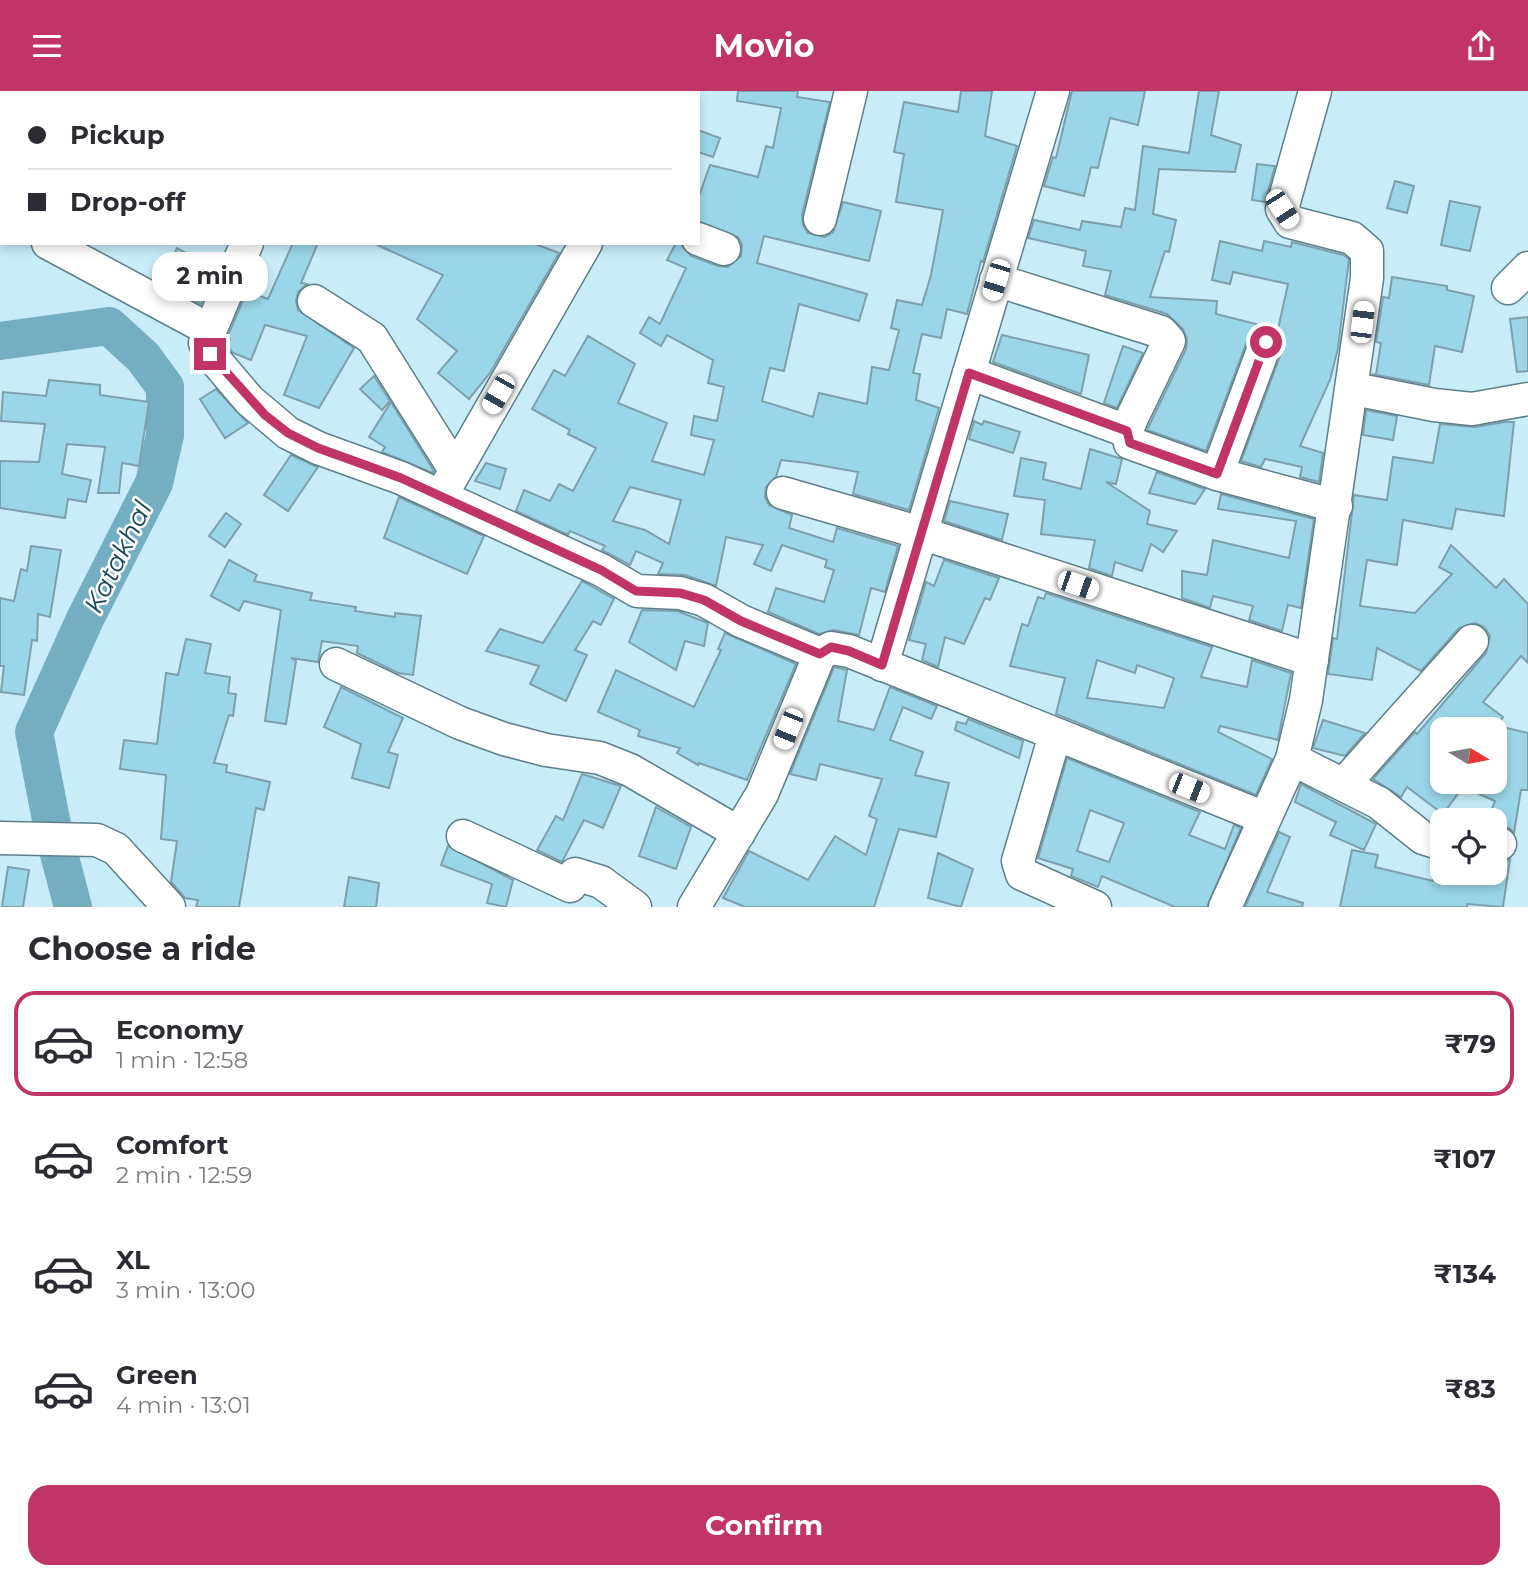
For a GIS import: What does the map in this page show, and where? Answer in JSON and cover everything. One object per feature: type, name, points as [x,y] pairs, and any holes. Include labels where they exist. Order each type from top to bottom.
[{"type":"street","points":[[820,219],[850,91]]},
{"type":"street","points":[[882,665],[1053,91]]},
{"type":"street","points":[[1225,907],[1292,759],[1312,660],[1354,390],[1367,278],[1367,251],[1352,238],[1290,222],[1282,209],[1315,91]]},
{"type":"street","points":[[52,245],[210,330]]},
{"type":"street","points":[[246,245],[205,343],[210,354],[249,400],[288,433],[318,448],[377,468],[448,483],[636,591],[680,593],[704,600],[741,621],[820,654]]},
{"type":"street","points":[[448,483],[585,245]]},
{"type":"street","points":[[996,280],[1161,332],[1169,341],[1127,431],[1130,443],[1217,474],[1336,506]]},
{"type":"street","points":[[314,301],[372,338],[448,483]]},
{"type":"street","points":[[1217,474],[1266,342]]},
{"type":"street","points":[[969,373],[1127,431]]},
{"type":"street","points":[[1354,390],[1472,409],[1528,399]]},
{"type":"street","points":[[783,493],[921,533],[1312,660]]},
{"type":"street","points":[[1343,784],[1472,641]]},
{"type":"street","points":[[694,907],[762,794],[820,654],[831,647],[849,651],[1265,818]]},
{"type":"street","points":[[336,664],[460,723],[504,739],[545,750],[600,758],[630,770],[739,833]]},
{"type":"street","points":[[1055,735],[1018,861],[1022,874],[1095,907]]},
{"type":"street","points":[[1292,759],[1379,803],[1423,838],[1430,840]]},
{"type":"street","points":[[463,836],[570,886],[575,874],[601,882],[635,907]]},
{"type":"street","points":[[6,837],[97,840],[116,849],[169,907]]},
{"type":"building","points":[[738,91],[798,91],[797,97],[830,102],[802,215],[803,225],[808,233],[825,237],[833,232],[843,202],[881,211],[869,261],[764,236],[757,263],[867,294],[859,321],[799,304],[784,371],[770,368],[762,401],[813,417],[819,393],[867,404],[872,367],[889,370],[899,330],[891,328],[897,300],[922,305],[931,275],[943,210],[896,202],[904,154],[894,152],[904,102],[958,112],[961,91],[992,91],[985,136],[1017,146],[967,314],[947,309],[941,338],[922,334],[913,373],[920,374],[916,400],[939,408],[909,510],[853,494],[858,472],[807,463],[781,460],[776,477],[766,487],[765,497],[769,505],[792,515],[789,528],[833,542],[837,528],[898,546],[885,592],[871,588],[859,635],[834,630],[819,634],[768,612],[776,588],[824,602],[834,570],[825,567],[827,560],[782,545],[771,571],[754,564],[763,545],[726,537],[716,586],[685,575],[658,574],[663,563],[636,551],[630,565],[602,550],[605,546],[570,531],[568,535],[516,511],[524,490],[550,501],[559,484],[573,491],[596,448],[568,434],[570,430],[532,409],[554,370],[565,376],[588,336],[635,364],[618,403],[667,423],[652,461],[704,475],[714,440],[691,435],[694,416],[717,421],[724,387],[708,383],[713,360],[667,335],[661,346],[640,333],[649,317],[660,324],[686,268],[667,260],[675,245],[682,245],[691,256],[718,266],[728,267],[741,256],[742,245],[738,237],[700,222],[700,193],[710,165],[758,177],[766,146],[773,148],[781,108],[737,101]],"holes":[[[630,487],[681,500],[669,544],[645,530],[613,521]]]},
{"type":"building","points":[[1072,91],[1145,91],[1138,125],[1110,118],[1098,168],[1091,167],[1084,196],[1044,186],[1053,157],[1056,158]]},
{"type":"building","points":[[1199,91],[1219,91],[1211,135],[1241,145],[1235,172],[1159,169],[1153,214],[1176,220],[1169,252],[1165,251],[1150,297],[1217,301],[1216,314],[1260,325],[1249,336],[1206,451],[1147,430],[1186,349],[1187,339],[1183,329],[1167,314],[1105,295],[1111,271],[1083,266],[1086,251],[1028,238],[1034,220],[1080,230],[1082,221],[1121,227],[1125,208],[1135,210],[1143,146],[1189,153]]},
{"type":"building","points":[[700,131],[720,138],[713,157],[700,153]]},
{"type":"building","points":[[1257,164],[1275,166],[1265,202],[1252,200]]},
{"type":"building","points":[[1395,181],[1414,186],[1407,213],[1387,208]]},
{"type":"building","points":[[1450,201],[1480,207],[1470,251],[1441,245]]},
{"type":"building","points":[[1220,241],[1262,251],[1264,241],[1291,247],[1292,242],[1343,255],[1349,259],[1338,348],[1330,380],[1300,446],[1323,453],[1319,482],[1300,477],[1302,467],[1265,459],[1261,467],[1241,461],[1283,348],[1284,338],[1278,329],[1288,284],[1233,272],[1230,284],[1212,280]]},
{"type":"building","points":[[292,245],[317,245],[301,283],[307,284],[298,292],[298,310],[354,348],[319,408],[284,395],[307,336],[265,325],[251,360],[233,353],[227,346],[230,339],[227,338],[247,291],[268,299]]},
{"type":"building","points":[[377,245],[538,245],[559,253],[490,373],[469,399],[438,373],[457,351],[417,319],[443,275]]},
{"type":"building","points":[[177,248],[195,258],[183,281],[207,291],[201,304],[161,283]]},
{"type":"building","points":[[1392,277],[1447,286],[1447,290],[1474,296],[1462,352],[1435,346],[1429,385],[1376,375],[1381,343],[1376,342],[1383,297],[1389,298]]},
{"type":"building","points":[[1528,317],[1528,371],[1517,372],[1510,319]]},
{"type":"building","points":[[1002,335],[1089,355],[1081,394],[993,362]]},
{"type":"building","points":[[1123,346],[1143,353],[1117,408],[1104,403]]},
{"type":"building","points":[[374,376],[390,401],[382,410],[360,389]]},
{"type":"building","points":[[49,380],[100,385],[100,395],[149,402],[139,466],[122,463],[119,493],[98,493],[105,447],[67,444],[62,474],[91,480],[86,502],[68,499],[65,518],[0,508],[0,461],[39,462],[45,424],[1,421],[3,392],[46,396]]},
{"type":"building","points":[[216,389],[248,423],[225,438],[200,399]]},
{"type":"building","points":[[391,402],[433,473],[382,452],[385,447],[369,437]]},
{"type":"building","points":[[1366,410],[1397,416],[1393,440],[1363,435]]},
{"type":"building","points":[[974,421],[982,425],[984,421],[1020,432],[1013,453],[969,439]]},
{"type":"building","points":[[1514,422],[1504,516],[1456,509],[1452,529],[1403,520],[1397,565],[1367,560],[1360,606],[1415,613],[1452,574],[1439,567],[1451,545],[1496,588],[1504,579],[1528,604],[1528,663],[1521,656],[1483,702],[1503,717],[1431,717],[1486,653],[1490,636],[1484,627],[1475,623],[1459,628],[1421,671],[1377,648],[1372,680],[1328,674],[1333,638],[1337,639],[1354,495],[1387,500],[1393,457],[1433,463],[1440,424],[1475,427]]},
{"type":"building","points":[[1090,449],[1122,459],[1116,484],[1106,482],[1150,511],[1147,524],[1177,531],[1163,552],[1151,544],[1142,571],[1115,562],[1112,576],[1089,568],[1095,540],[1041,534],[1045,500],[1014,496],[1021,458],[1046,463],[1043,479],[1081,489]]},
{"type":"building","points":[[291,455],[318,467],[288,511],[264,495]]},
{"type":"building","points":[[486,463],[506,469],[500,489],[475,481]]},
{"type":"building","points":[[1157,472],[1205,489],[1195,504],[1149,493]]},
{"type":"building","points":[[1221,494],[1314,519],[1301,608],[1288,605],[1282,631],[1249,620],[1253,606],[1213,596],[1210,608],[1182,598],[1182,571],[1207,575],[1213,540],[1289,558],[1296,521],[1218,509]]},
{"type":"building","points":[[399,497],[484,536],[467,574],[384,538]]},
{"type":"building","points":[[950,501],[1008,514],[1002,540],[944,521]]},
{"type":"building","points":[[226,513],[241,524],[225,547],[209,536]]},
{"type":"building","points":[[31,546],[61,550],[50,617],[38,614],[37,641],[32,640],[24,695],[1,692],[4,666],[0,666],[0,598],[14,601],[21,569],[27,571]]},
{"type":"building","points":[[229,560],[257,575],[254,581],[312,593],[310,600],[356,607],[355,611],[395,617],[395,613],[421,616],[413,675],[398,673],[357,653],[358,646],[322,641],[318,662],[291,658],[296,661],[286,724],[265,721],[281,610],[244,601],[239,611],[211,596]]},
{"type":"building","points":[[944,560],[999,578],[990,600],[985,598],[964,644],[945,637],[938,667],[922,660],[926,644],[909,640],[926,582],[934,586]]},
{"type":"building","points":[[582,581],[614,599],[601,625],[593,621],[575,650],[587,655],[566,701],[530,684],[539,666],[486,651],[500,629],[543,643]]},
{"type":"building","points":[[1046,593],[1212,647],[1201,677],[1247,687],[1252,660],[1291,673],[1278,740],[1220,726],[1218,732],[1272,759],[1256,795],[1056,714],[1065,678],[1010,666],[1022,624],[1028,626],[1038,597],[1044,599]],"holes":[[[1097,660],[1135,673],[1137,665],[1174,678],[1164,708],[1087,698]]]},
{"type":"building","points":[[642,610],[677,611],[708,623],[704,646],[685,641],[676,670],[629,642]]},
{"type":"building","points":[[725,633],[796,664],[747,780],[699,763],[698,765],[677,753],[680,748],[638,736],[640,730],[598,712],[616,670],[694,707],[721,650],[718,649]]},
{"type":"building","points":[[186,639],[211,644],[205,673],[230,677],[228,693],[236,694],[233,716],[229,715],[214,763],[227,765],[226,772],[270,782],[264,810],[256,808],[239,907],[196,907],[198,900],[185,898],[171,882],[177,841],[161,839],[166,775],[120,769],[124,740],[157,744],[166,673],[178,675]]},
{"type":"building","points":[[834,667],[847,670],[838,721],[874,730],[890,687],[937,706],[931,719],[903,707],[890,740],[923,752],[915,775],[949,783],[936,837],[899,829],[874,907],[745,907],[723,898],[749,851],[808,880],[835,836],[866,855],[877,819],[869,816],[882,779],[820,764],[816,780],[790,774]]},
{"type":"building","points":[[341,687],[403,718],[388,752],[398,755],[389,788],[352,778],[361,744],[324,727]]},
{"type":"building","points":[[968,719],[1023,741],[1019,758],[955,730],[957,722],[966,724]]},
{"type":"building","points":[[1430,719],[1430,795],[1457,795],[1447,808],[1435,808],[1407,787],[1401,797],[1373,779],[1415,732],[1417,734]]},
{"type":"building","points":[[1323,720],[1365,733],[1345,756],[1313,748]]},
{"type":"building","points":[[1507,728],[1528,733],[1528,790],[1521,790],[1514,833],[1507,828],[1507,808],[1492,808],[1495,801],[1481,795],[1507,795]]},
{"type":"building","points":[[1067,758],[1200,812],[1189,835],[1225,849],[1234,825],[1241,828],[1207,907],[1175,907],[1102,876],[1098,887],[1071,876],[1073,869],[1038,858]],"holes":[[[1090,810],[1124,823],[1109,862],[1077,851]]]},
{"type":"building","points":[[582,774],[621,786],[603,828],[584,820],[562,862],[537,850],[556,816],[563,820]]},
{"type":"building","points":[[1301,784],[1376,824],[1364,850],[1330,835],[1336,822],[1295,802]]},
{"type":"building","points":[[656,807],[691,827],[676,869],[639,856]]},
{"type":"building","points":[[1279,832],[1290,837],[1267,892],[1303,903],[1302,907],[1245,907]]},
{"type":"building","points":[[448,846],[513,880],[506,907],[487,903],[492,884],[441,865]]},
{"type":"building","points":[[1352,850],[1378,855],[1375,867],[1430,880],[1430,885],[1506,885],[1503,907],[1467,904],[1467,907],[1340,907]]},
{"type":"building","points":[[938,853],[973,869],[961,907],[928,898]]},
{"type":"building","points":[[8,867],[29,870],[23,907],[2,907]]},
{"type":"building","points":[[349,877],[379,883],[376,907],[344,907]]},
{"type":"waterway","name":"Katakhal","points":[[0,341],[109,326],[143,357],[165,387],[165,435],[154,483],[85,619],[34,732],[54,835],[73,907]]},
{"type":"route","points":[[210,354],[265,415],[288,433],[318,448],[401,478],[601,570],[636,591],[680,593],[704,600],[741,621],[820,654],[831,647],[849,651],[882,665],[969,373],[1127,431],[1130,443],[1217,474],[1262,360],[1266,342]]}]
